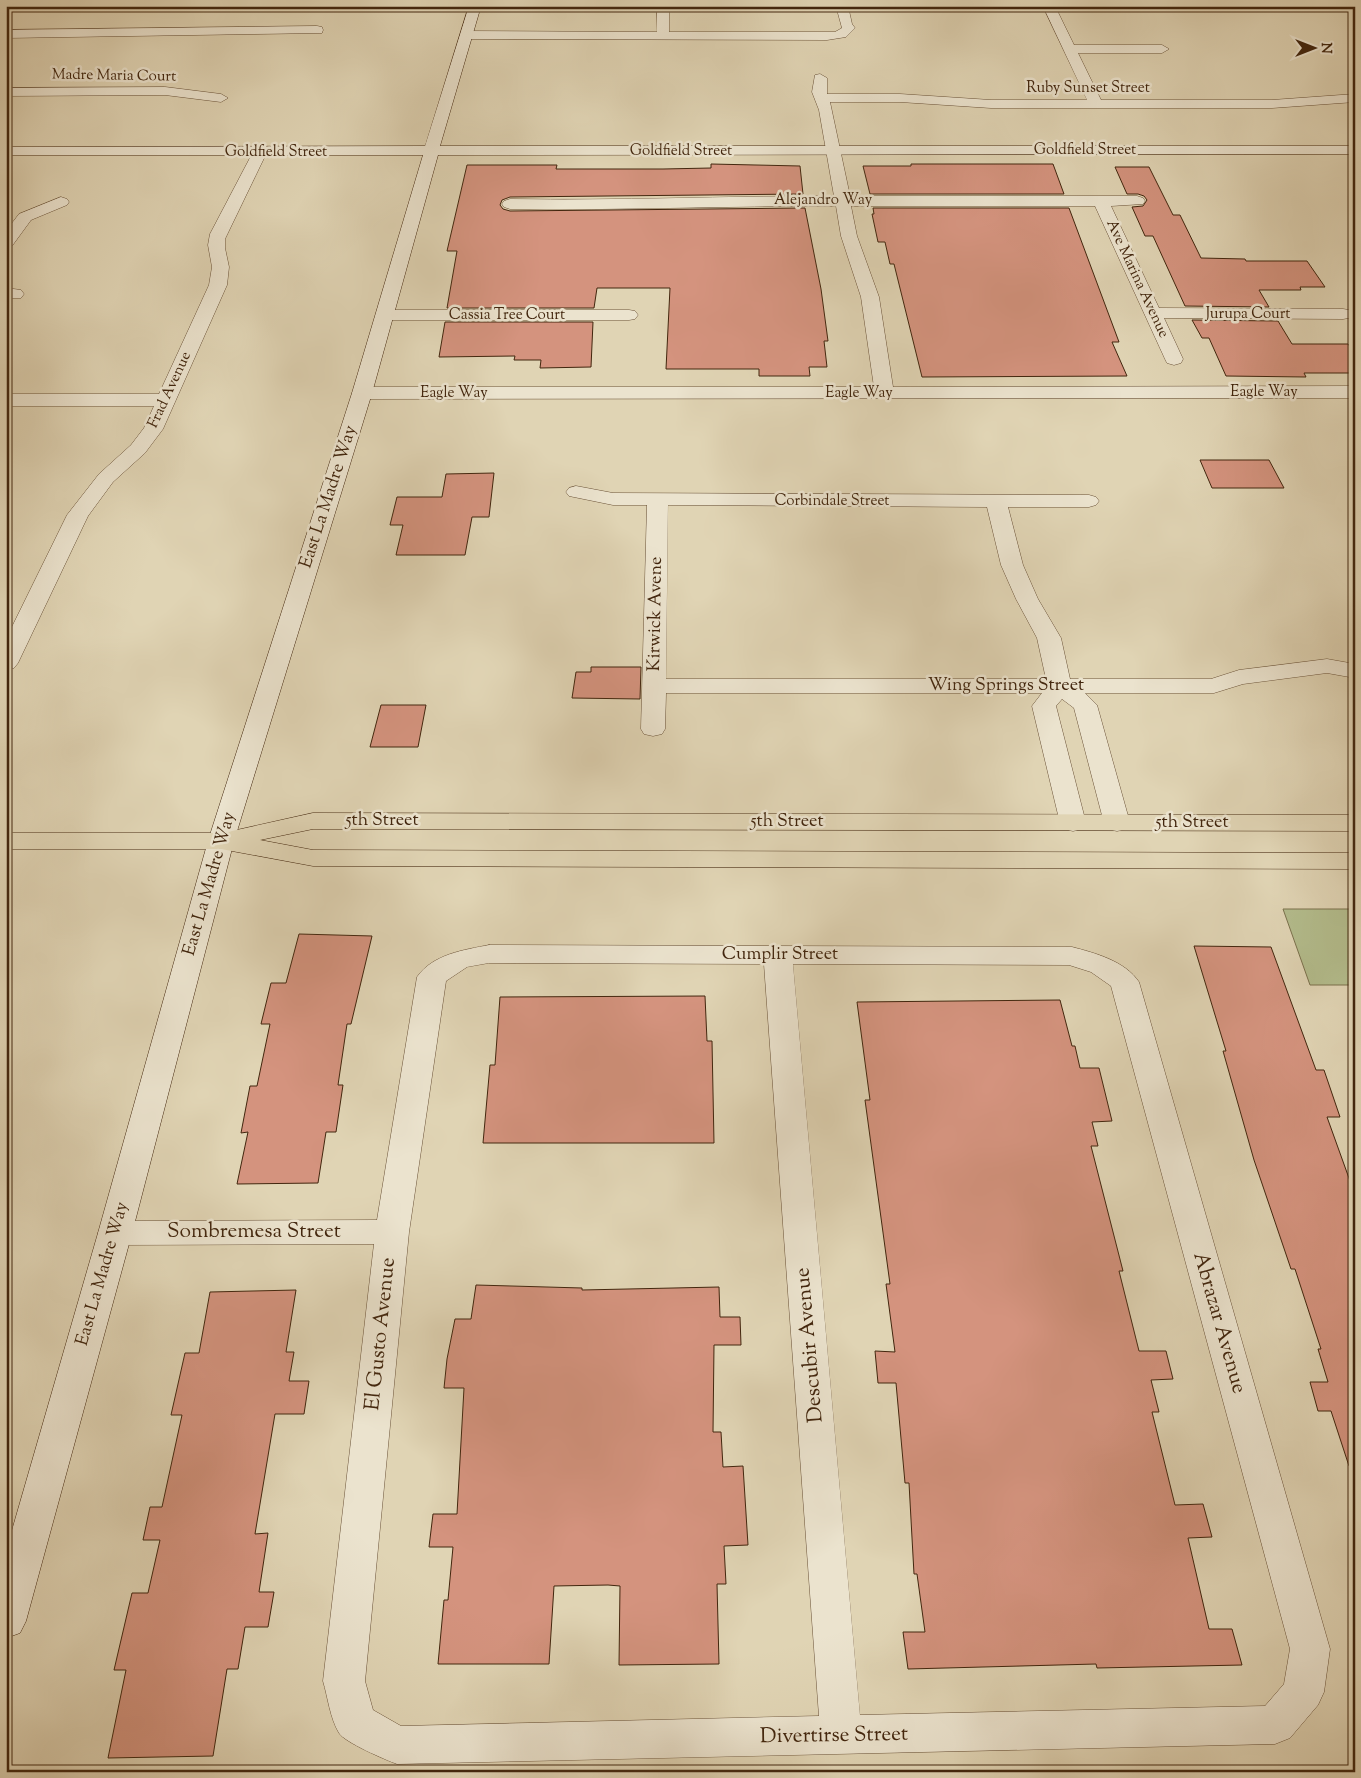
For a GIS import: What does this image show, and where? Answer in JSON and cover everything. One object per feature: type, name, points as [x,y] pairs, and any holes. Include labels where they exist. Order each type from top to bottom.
[{"type":"main road","name":"5th Street","points":[[221,841],[313,821],[1355,823]]},
{"type":"main road","name":"5th Street","points":[[6,841],[221,841],[313,858],[1355,861]]},
{"type":"street","name":"East La Madre Way","points":[[6,1621],[115,1233],[221,841],[362,393],[475,6]]},
{"type":"street","points":[[663,35],[664,6]]},
{"type":"street","points":[[467,34],[824,36],[840,34],[846,32],[849,28],[846,24],[842,6]]},
{"type":"street","points":[[1049,6],[1096,104]]},
{"type":"street","points":[[6,34],[317,30]]},
{"type":"street","points":[[1070,49],[1162,49]]},
{"type":"street","points":[[820,78],[819,92],[826,110],[849,236],[870,297],[884,393]]},
{"type":"street","name":"Madre Maria Court","points":[[6,92],[165,91],[221,98]]},
{"type":"street","name":"Ruby Sunset Street","points":[[821,98],[900,98],[991,104],[1297,104],[1355,98]]},
{"type":"street","name":"Goldfield Street","points":[[6,151],[1355,150]]},
{"type":"street","name":"Frad Avenue","points":[[6,663],[78,514],[106,478],[138,449],[153,428],[218,285],[221,272],[220,261],[215,247],[218,234],[260,152]]},
{"type":"street","name":"Alejandro Way","points":[[510,204],[591,205],[704,201],[842,200],[1137,201]]},
{"type":"street","name":"Ave Marina Avenue","points":[[1100,200],[1174,358]]},
{"type":"street","points":[[6,243],[25,216],[61,202]]},
{"type":"street","name":"Jurupa Court","points":[[1153,314],[1343,314]]},
{"type":"street","name":"Cassia Tree Court","points":[[385,315],[629,315]]},
{"type":"street","name":"Eagle Way","points":[[362,393],[1355,392]]},
{"type":"street","points":[[6,400],[166,400]]},
{"type":"street","name":"Corbindale Street","points":[[576,492],[613,499],[658,500],[1089,501]]},
{"type":"street","name":"Kirwick Avene","points":[[653,729],[658,500]]},
{"type":"street","points":[[996,502],[1012,565],[1027,599],[1049,638],[1060,686],[1085,705],[1117,823]]},
{"type":"street","name":"Wing Springs Street","points":[[654,686],[1214,686],[1239,677],[1328,666],[1355,671]]},
{"type":"street","points":[[1060,686],[1044,706],[1073,823]]},
{"type":"street","name":"Cumplir Street","points":[[458,960],[489,954],[1072,956],[1101,966]]},
{"type":"street","name":"Descubir Avenue","points":[[778,955],[841,1735]]},
{"type":"street","name":"El Gusto Avenue","points":[[355,1722],[344,1681],[392,1232],[432,977],[458,960]]},
{"type":"street","name":"Abrazar Avenue","points":[[1101,966],[1124,982],[1310,1649],[1303,1692]]},
{"type":"street","name":"Sombremesa Street","points":[[115,1233],[392,1232]]},
{"type":"street","name":"Divertirse Street","points":[[355,1722],[397,1744],[1275,1725],[1303,1692]]},
{"type":"green space","points":[[1283,909],[1355,909],[1355,985],[1310,985]]},
{"type":"building","points":[[711,164],[800,166],[803,194],[510,197],[502,200],[500,205],[503,209],[510,211],[805,208],[821,289],[828,341],[824,341],[827,367],[809,367],[810,376],[759,376],[759,369],[666,369],[670,288],[597,288],[594,308],[447,308],[457,251],[447,251],[467,165],[557,165],[556,169],[663,169],[711,168]]},
{"type":"building","points":[[911,164],[1053,164],[1064,194],[870,194],[863,166],[911,166]]},
{"type":"building","points":[[1115,167],[1149,167],[1173,215],[1180,215],[1201,258],[1245,259],[1246,261],[1307,261],[1325,287],[1300,287],[1301,290],[1259,290],[1269,307],[1185,306],[1153,236],[1145,236],[1132,207],[1143,206],[1147,200],[1144,196],[1138,194],[1127,194]]},
{"type":"building","points":[[873,208],[1069,208],[1119,342],[1112,342],[1127,376],[922,377],[894,264],[890,264],[885,242],[878,242],[872,214],[874,214]]},
{"type":"building","points":[[1192,320],[1278,321],[1292,344],[1348,344],[1355,353],[1355,373],[1304,373],[1306,377],[1226,376],[1209,338],[1202,338]]},
{"type":"building","points":[[445,322],[593,322],[591,367],[540,368],[541,360],[514,360],[515,356],[439,357]]},
{"type":"building","points":[[1200,460],[1269,460],[1284,488],[1212,488]]},
{"type":"building","points":[[494,473],[489,517],[472,517],[465,555],[396,555],[403,525],[390,525],[397,497],[442,497],[446,474]]},
{"type":"building","points":[[591,667],[641,667],[640,699],[572,698],[576,672],[591,672]]},
{"type":"building","points":[[381,705],[426,705],[418,747],[370,747]]},
{"type":"building","points":[[299,934],[372,936],[351,1024],[347,1024],[338,1085],[343,1085],[336,1132],[326,1132],[318,1183],[237,1184],[248,1132],[241,1133],[250,1086],[257,1086],[270,1024],[261,1024],[271,983],[286,983]]},
{"type":"building","points":[[1194,946],[1271,947],[1316,1070],[1324,1070],[1340,1117],[1327,1117],[1350,1181],[1355,1181],[1355,1466],[1349,1466],[1331,1411],[1318,1411],[1310,1382],[1328,1382],[1318,1349],[1321,1349],[1295,1269],[1291,1269],[1254,1160],[1223,1051],[1226,1051]]},
{"type":"building","points":[[705,996],[707,1041],[712,1041],[714,1143],[483,1143],[490,1065],[495,1065],[500,997]]},
{"type":"building","points":[[1060,1000],[1080,1068],[1099,1068],[1112,1121],[1092,1122],[1098,1146],[1091,1146],[1123,1271],[1119,1271],[1139,1351],[1166,1351],[1173,1379],[1151,1380],[1159,1412],[1152,1412],[1175,1505],[1203,1504],[1212,1537],[1188,1538],[1209,1629],[1232,1629],[1242,1665],[1097,1668],[1096,1664],[908,1669],[903,1632],[925,1632],[917,1574],[914,1574],[909,1483],[905,1483],[896,1383],[878,1383],[875,1351],[895,1352],[886,1284],[890,1284],[865,1100],[870,1100],[857,1002]]},
{"type":"building","points":[[476,1285],[582,1288],[582,1290],[719,1287],[720,1317],[740,1317],[741,1345],[714,1345],[713,1432],[721,1432],[723,1467],[743,1466],[748,1545],[724,1546],[726,1584],[717,1584],[719,1664],[619,1665],[620,1586],[608,1585],[554,1586],[549,1664],[438,1664],[444,1600],[448,1600],[453,1547],[429,1547],[433,1514],[457,1514],[464,1388],[444,1388],[447,1359],[455,1319],[471,1319]]},
{"type":"building","points":[[296,1290],[286,1352],[294,1352],[289,1381],[309,1381],[304,1414],[275,1414],[255,1534],[268,1533],[259,1592],[274,1592],[268,1627],[245,1627],[238,1669],[227,1669],[213,1756],[108,1758],[126,1670],[114,1670],[132,1593],[148,1593],[160,1540],[143,1540],[150,1507],[162,1507],[182,1415],[171,1415],[185,1353],[199,1353],[210,1292]]}]
